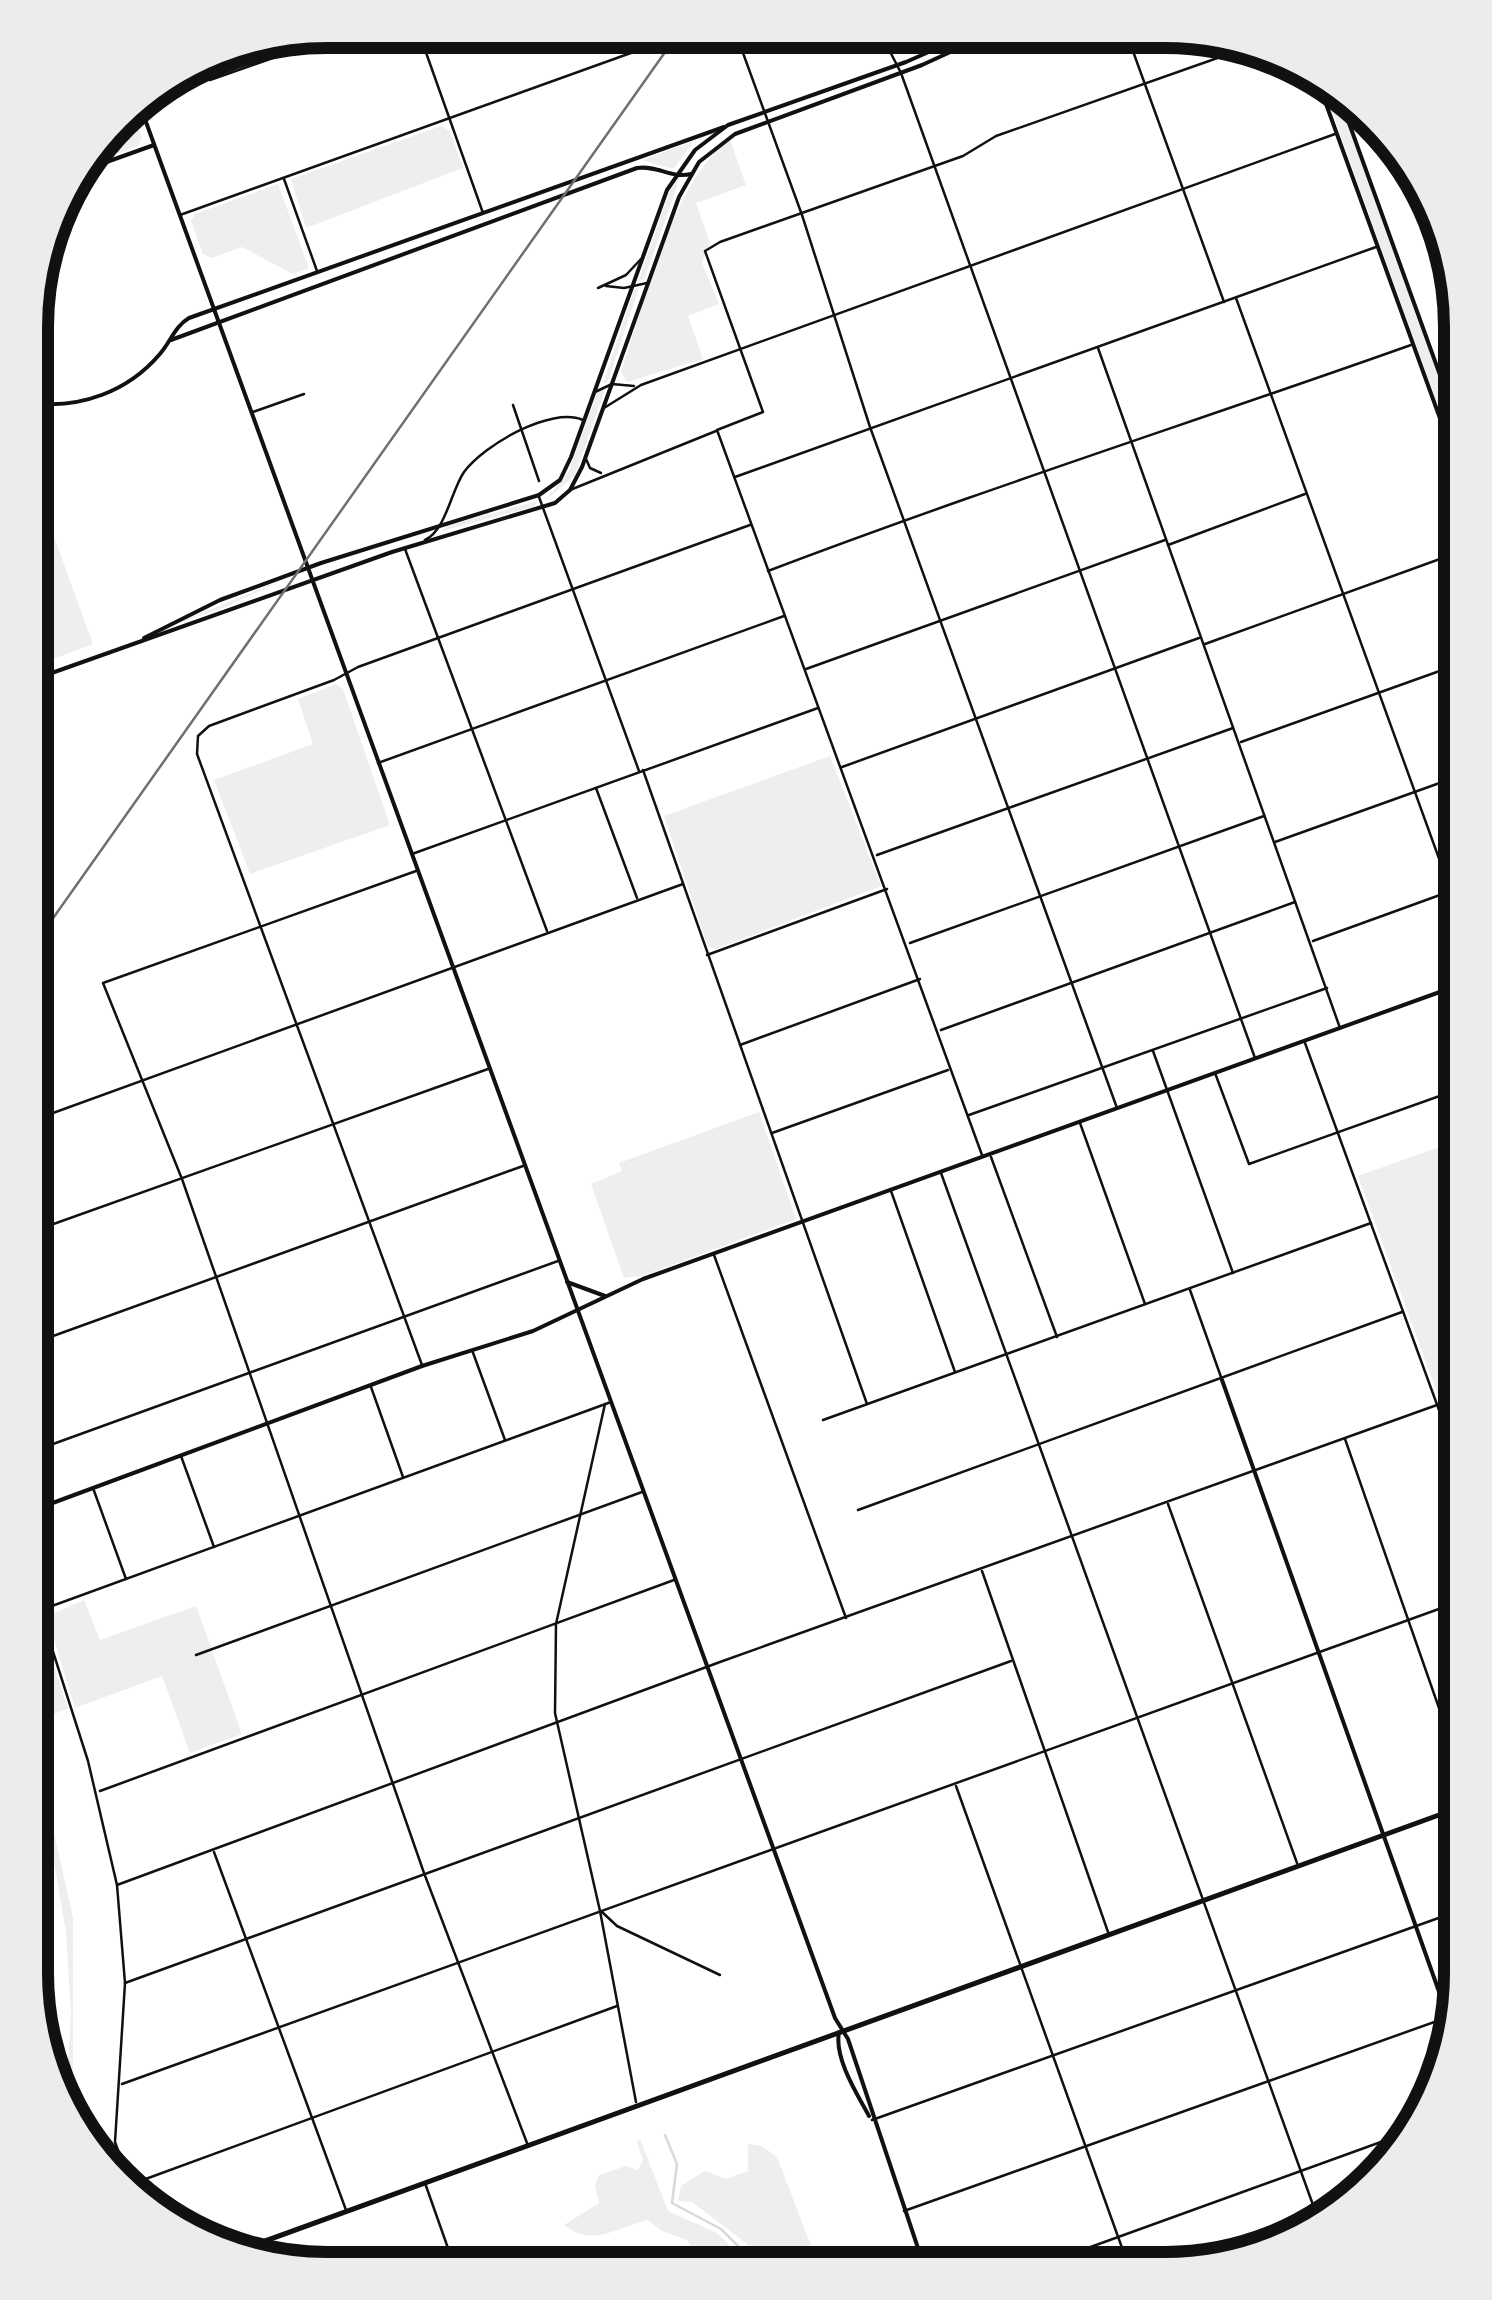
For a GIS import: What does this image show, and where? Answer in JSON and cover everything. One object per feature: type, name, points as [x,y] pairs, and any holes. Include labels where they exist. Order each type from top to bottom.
[{"type":"main road","points":[[48,402],[70,403],[104,395],[140,374],[184,320],[894,67],[937,48]]},
{"type":"main road","points":[[48,674],[404,548],[544,508],[570,490],[586,459],[648,282],[691,174],[723,140],[958,48]]},
{"type":"main road","points":[[1324,98],[1444,430]]},
{"type":"main road","points":[[1346,114],[1444,386]]},
{"type":"main road","points":[[144,116],[608,1403],[840,2030],[848,2039],[919,2252]]},
{"type":"main road","points":[[140,641],[220,600],[307,568],[539,495],[560,480],[674,176],[702,142],[728,125]]},
{"type":"main road","points":[[100,164],[154,145]]},
{"type":"main road","points":[[170,340],[638,168],[656,168],[674,176],[691,174]]},
{"type":"main road","points":[[48,1504],[422,1366],[533,1330],[604,1296],[802,1221],[1444,990]]},
{"type":"main road","points":[[567,1282],[604,1296]]},
{"type":"main road","points":[[1222,1380],[1443,1996]]},
{"type":"main road","points":[[258,2244],[1444,1814]]},
{"type":"main road","points":[[840,2030],[838,2041],[855,2089],[872,2120]]},
{"type":"street","points":[[424,48],[483,213]]},
{"type":"street","points":[[180,215],[645,48]]},
{"type":"street","points":[[741,48],[802,215],[870,427],[944,620],[1117,1108]]},
{"type":"street","points":[[886,48],[894,67],[901,73],[1256,1059]]},
{"type":"street","points":[[1132,48],[1224,302]]},
{"type":"street","points":[[208,74],[210,80],[300,49]]},
{"type":"street","points":[[570,490],[762,412],[706,251],[963,156],[996,136],[1227,55]]},
{"type":"street","points":[[604,409],[641,386],[968,264],[1337,134]]},
{"type":"street","points":[[283,178],[318,273]]},
{"type":"street","points":[[735,477],[1378,246]]},
{"type":"street","points":[[598,288],[631,270],[644,253]]},
{"type":"street","points":[[604,286],[648,282]]},
{"type":"street","points":[[1236,298],[1444,871]]},
{"type":"street","points":[[768,570],[1042,470],[1132,444],[1413,344]]},
{"type":"street","points":[[1098,348],[1340,1028]]},
{"type":"street","points":[[594,394],[612,384],[641,386]]},
{"type":"street","points":[[251,412],[304,394]]},
{"type":"street","points":[[513,405],[539,481]]},
{"type":"street","points":[[417,544],[432,537],[468,468],[522,430],[564,414],[584,421]]},
{"type":"street","points":[[717,430],[876,856],[982,1157]]},
{"type":"street","points":[[586,459],[590,468],[602,474]]},
{"type":"street","points":[[806,669],[1306,494]]},
{"type":"street","points":[[539,495],[867,1404]]},
{"type":"street","points":[[422,1366],[197,754],[198,736],[222,720],[436,638],[752,524]]},
{"type":"street","points":[[404,548],[547,932]]},
{"type":"street","points":[[1204,644],[1444,557]]},
{"type":"street","points":[[378,763],[786,616]]},
{"type":"street","points":[[842,767],[1201,638]]},
{"type":"street","points":[[1240,743],[1444,669]]},
{"type":"street","points":[[412,854],[820,708]]},
{"type":"street","points":[[876,856],[1234,728]]},
{"type":"street","points":[[1275,842],[1444,782]]},
{"type":"street","points":[[596,786],[637,900]]},
{"type":"street","points":[[907,944],[1266,816]]},
{"type":"street","points":[[418,871],[104,983],[182,1179],[424,1874],[528,2144]]},
{"type":"street","points":[[48,1115],[682,884]]},
{"type":"street","points":[[705,955],[887,889]]},
{"type":"street","points":[[1311,942],[1444,894]]},
{"type":"street","points":[[938,1031],[1297,902]]},
{"type":"street","points":[[738,1046],[920,979]]},
{"type":"street","points":[[968,1116],[1328,988]]},
{"type":"street","points":[[1304,1041],[1444,1424]]},
{"type":"street","points":[[1152,1050],[1233,1272]]},
{"type":"street","points":[[771,1134],[950,1068]]},
{"type":"street","points":[[48,1226],[490,1069]]},
{"type":"street","points":[[1215,1073],[1250,1164],[1444,1094]]},
{"type":"street","points":[[1080,1121],[1146,1306]]},
{"type":"street","points":[[990,1154],[1058,1338]]},
{"type":"street","points":[[48,1338],[525,1166]]},
{"type":"street","points":[[941,1172],[1314,2209]]},
{"type":"street","points":[[890,1190],[955,1372]]},
{"type":"street","points":[[823,1420],[1371,1223]]},
{"type":"street","points":[[714,1254],[846,1618]]},
{"type":"street","points":[[48,1446],[559,1260]]},
{"type":"street","points":[[1190,1289],[1222,1380]]},
{"type":"street","points":[[858,1510],[1402,1312]]},
{"type":"street","points":[[472,1349],[505,1440]]},
{"type":"street","points":[[370,1385],[404,1477]]},
{"type":"street","points":[[118,1886],[1444,1402]]},
{"type":"street","points":[[48,1607],[608,1403]]},
{"type":"street","points":[[608,1403],[556,1624],[557,1725],[600,1911],[636,2104]]},
{"type":"street","points":[[1344,1438],[1444,1720]]},
{"type":"street","points":[[180,1455],[214,1547]]},
{"type":"street","points":[[93,1487],[126,1579]]},
{"type":"street","points":[[196,1656],[643,1491]]},
{"type":"street","points":[[1167,1502],[1298,1866]]},
{"type":"street","points":[[981,1570],[1109,1933]]},
{"type":"street","points":[[97,1792],[676,1580]]},
{"type":"street","points":[[122,2084],[1444,1608]]},
{"type":"street","points":[[48,1636],[97,1792],[118,1886],[125,1983],[122,2084],[115,2142],[123,2164]]},
{"type":"street","points":[[125,1983],[1011,1662]]},
{"type":"street","points":[[956,1784],[1082,2146],[1124,2252]]},
{"type":"street","points":[[213,1850],[346,2211]]},
{"type":"street","points":[[600,1911],[617,1926],[720,1975]]},
{"type":"street","points":[[872,2120],[1444,1916]]},
{"type":"street","points":[[141,2181],[618,2005]]},
{"type":"street","points":[[904,2211],[1440,2020]]},
{"type":"street","points":[[1075,2252],[1389,2139]]},
{"type":"street","points":[[424,2182],[449,2252]]},
{"type":"shaded area","points":[[1328,100],[1343,112],[1444,392],[1444,422]]},
{"type":"shaded area","points":[[137,123],[142,137],[138,146],[104,158]]},
{"type":"shaded area","points":[[441,126],[450,131],[463,168],[306,228],[291,179]]},
{"type":"shaded area","points":[[730,140],[746,185],[696,203],[710,243],[702,263],[719,304],[688,316],[703,359],[627,382],[621,372],[676,213],[710,159]]},
{"type":"shaded area","points":[[691,142],[673,169],[642,160]]},
{"type":"shaded area","points":[[680,178],[644,280],[638,282],[670,190]]},
{"type":"shaded area","points":[[278,184],[309,268],[293,274],[242,247],[211,258],[203,254],[191,221],[195,214]]},
{"type":"shaded area","points":[[639,288],[608,381],[603,384],[634,290]]},
{"type":"shaded area","points":[[605,390],[575,475],[546,500],[569,471],[598,391]]},
{"type":"shaded area","points":[[537,501],[535,506],[442,531],[447,526]]},
{"type":"shaded area","points":[[48,521],[93,644],[48,661]]},
{"type":"shaded area","points":[[287,578],[221,609],[175,624]]},
{"type":"shaded area","points":[[336,684],[343,689],[390,825],[250,874],[214,780],[313,744],[298,699]]},
{"type":"shaded area","points":[[830,756],[881,886],[716,949],[708,947],[664,816]]},
{"type":"shaded area","points":[[759,1112],[796,1219],[645,1275],[624,1278],[591,1184],[622,1171],[619,1163]]},
{"type":"shaded area","points":[[1444,1145],[1444,1396],[1439,1398],[1358,1176]]},
{"type":"shaded area","points":[[84,1600],[100,1640],[196,1606],[242,1734],[190,1753],[162,1676],[75,1708],[48,1616]]},
{"type":"shaded area","points":[[48,1646],[68,1709],[48,1716]]},
{"type":"shaded area","points":[[48,1805],[73,1918],[73,2088],[68,2076],[71,2014],[66,1932],[48,1827]]},
{"type":"shaded area","points":[[640,2139],[668,2211],[717,2233],[737,2252],[694,2252],[687,2240],[662,2231],[648,2220],[596,2235],[575,2232],[564,2225],[599,2203],[595,2186],[599,2175],[626,2166],[638,2170],[643,2160],[637,2142]]},
{"type":"shaded area","points":[[748,2144],[762,2146],[777,2157],[813,2252],[749,2252],[747,2244],[692,2202],[678,2201],[681,2186],[705,2171],[726,2179],[748,2171]]},
{"type":"waterway","points":[[665,2135],[677,2164],[672,2203],[721,2229],[744,2252]]},
{"type":"railway","points":[[48,925],[668,48]]}]
